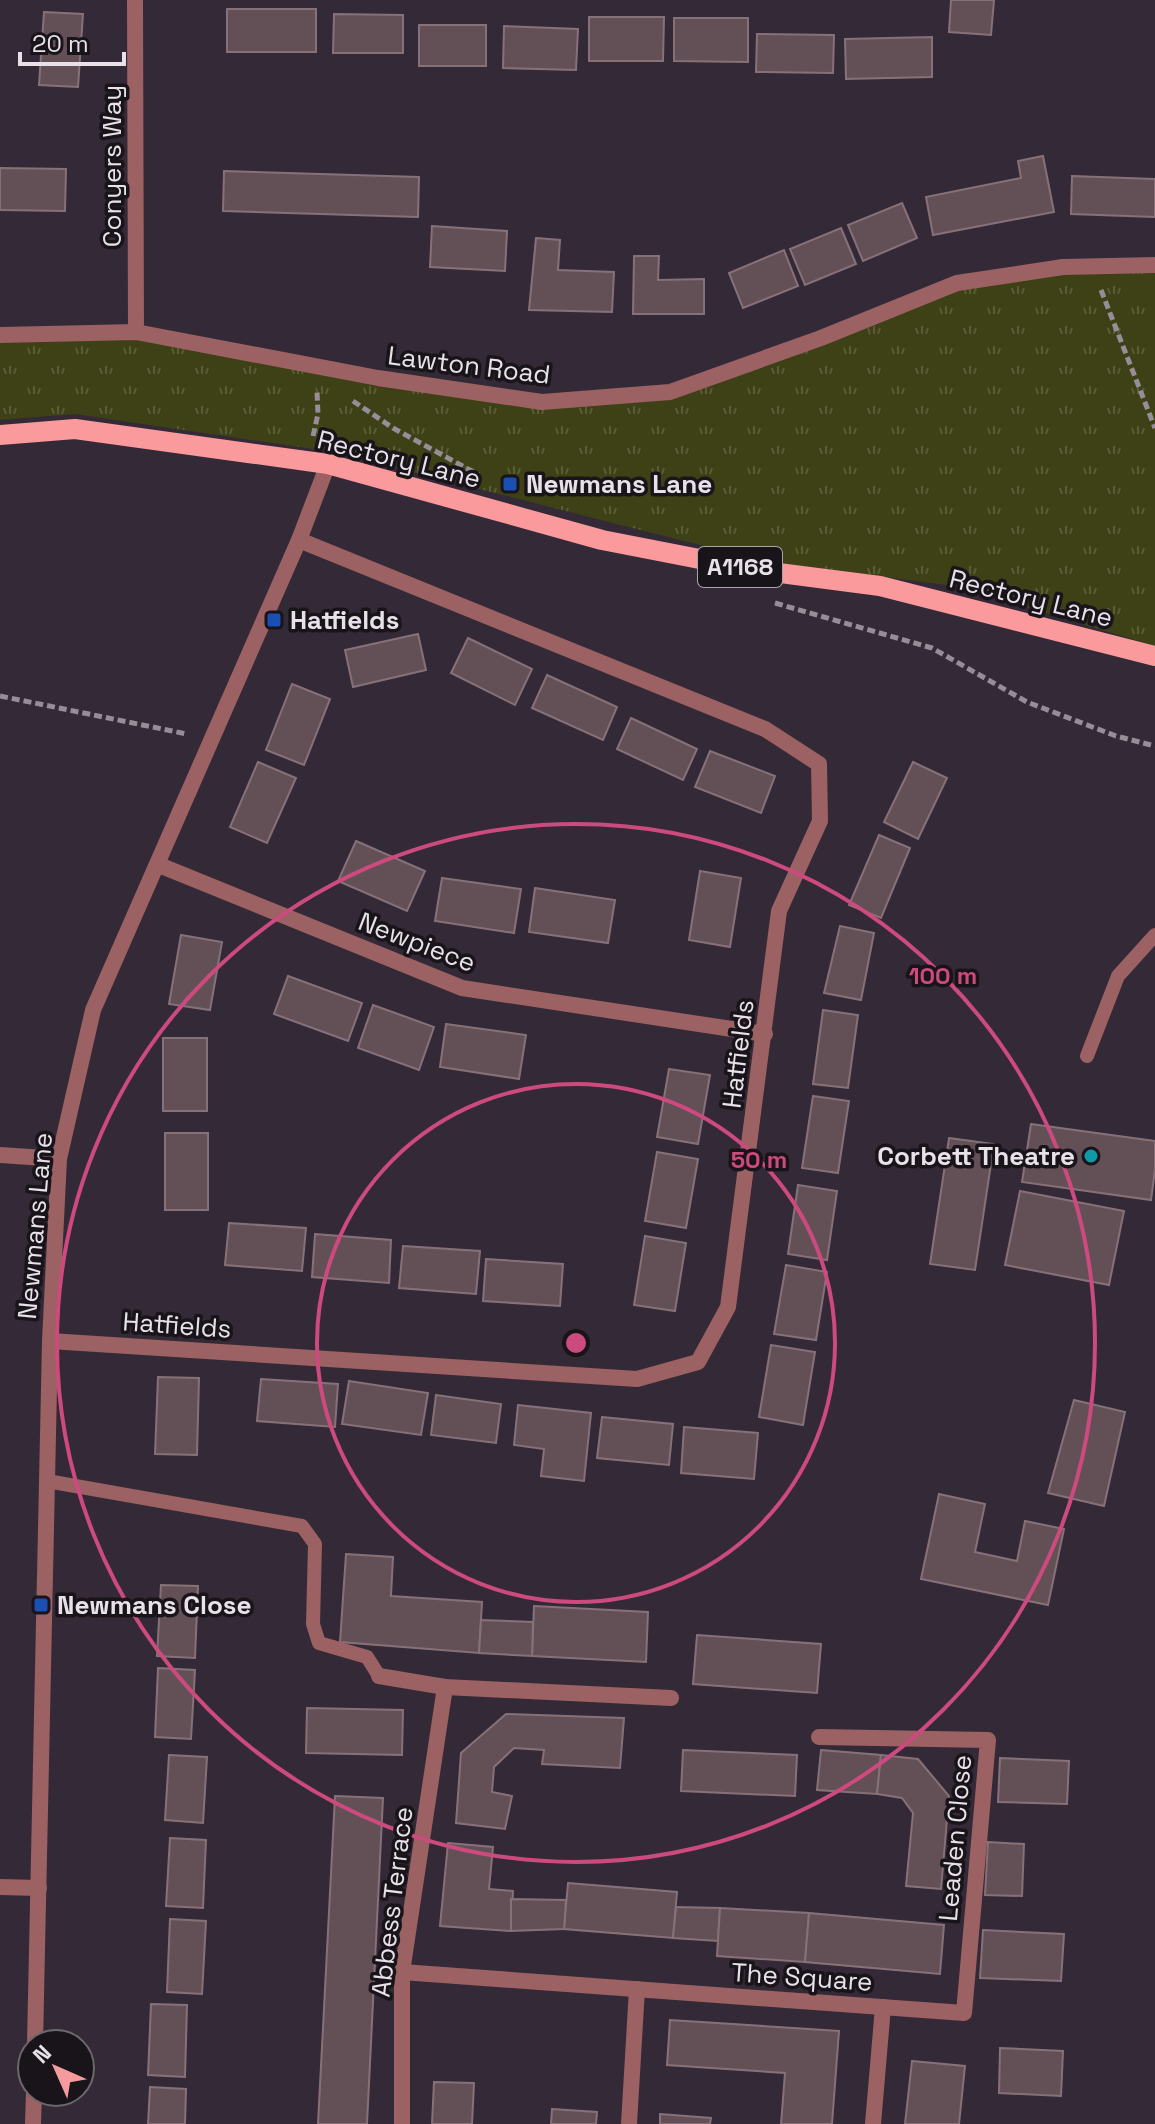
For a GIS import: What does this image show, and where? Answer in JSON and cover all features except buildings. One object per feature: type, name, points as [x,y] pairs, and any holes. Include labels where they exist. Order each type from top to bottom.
[{"type":"main road","name":"Rectory Lane","points":[[0,435],[75,429],[328,464],[602,540],[756,570],[880,586],[1155,656]]},
{"type":"street","name":"Conyers Way","points":[[135,0],[136,332]]},
{"type":"street","name":"Lawton Road","points":[[0,335],[136,332],[316,371],[542,402],[670,392],[821,338],[957,283],[1063,267],[1155,265]]},
{"type":"street","name":"Newmans Lane","points":[[35,2028],[50,1341],[59,1159],[93,1010],[299,540],[328,464]]},
{"type":"street","name":"Hatfields","points":[[50,1341],[637,1379],[698,1362],[728,1307],[779,911],[820,821],[819,764],[765,729],[299,540]]},
{"type":"street","name":"Newpiece","points":[[159,865],[462,988],[765,1034]]},
{"type":"street","points":[[0,1155],[59,1159]]},
{"type":"street","points":[[379,1676],[445,1687],[671,1698]]},
{"type":"street","name":"Abbess Terrace","points":[[402,2124],[402,1972],[445,1687]]},
{"type":"street","name":"Leaden Close","points":[[819,1737],[988,1740],[964,2013]]},
{"type":"street","points":[[0,1887],[39,1888]]},
{"type":"street","name":"The Square","points":[[402,1972],[964,2013]]},
{"type":"street","points":[[629,2124],[637,1989]]},
{"type":"street","points":[[873,2124],[883,2007]]},
{"type":"lane","points":[[1087,1056],[1118,976],[1155,935]]},
{"type":"lane","points":[[47,1481],[302,1526],[315,1544],[313,1624],[319,1643],[367,1657],[379,1676]]},
{"type":"path","points":[[1092,266],[1155,428]]},
{"type":"path","points":[[307,461],[318,414],[316,371]]},
{"type":"path","points":[[316,371],[393,428],[489,481]]},
{"type":"path","points":[[772,602],[932,648],[1027,702],[1116,736],[1155,746]]},
{"type":"path","points":[[0,696],[211,738]]},
{"type":"green space","points":[[1155,265],[1155,646],[955,586],[763,561],[333,452],[75,414],[0,420],[0,335],[136,332],[542,402],[670,392],[957,283]]},
{"type":"place","name":"Newmans Lane","points":[[510,484]]},
{"type":"place","name":"Hatfields","points":[[274,620]]},
{"type":"place","name":"Corbett Theatre","points":[[1091,1156]]},
{"type":"place","name":"Newmans Close","points":[[41,1605]]}]
